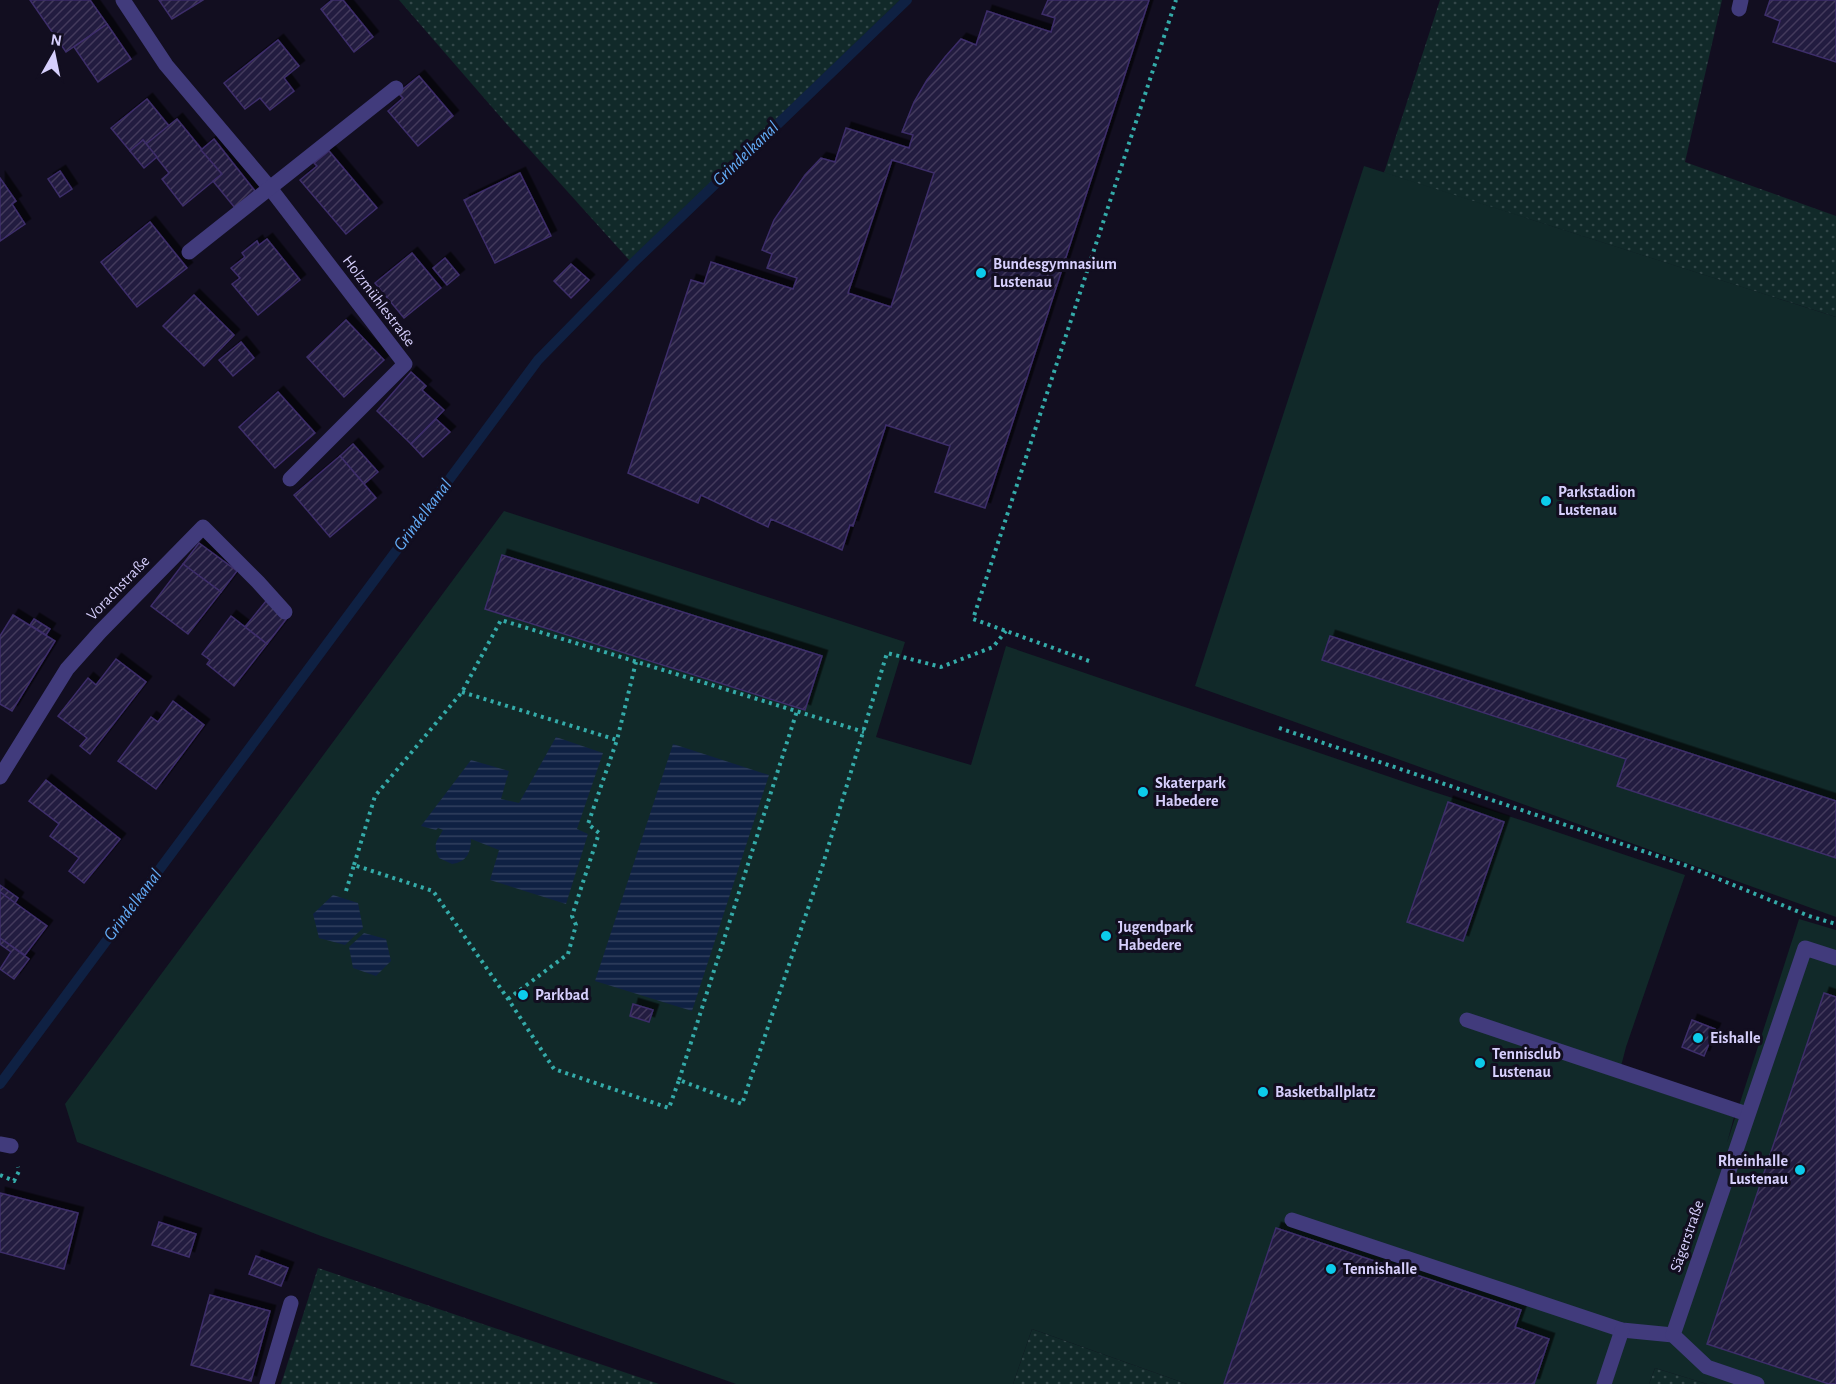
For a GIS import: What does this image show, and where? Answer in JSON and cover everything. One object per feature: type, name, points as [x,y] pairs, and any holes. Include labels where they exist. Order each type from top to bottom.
[{"type":"street","name":"Holzmühlestraße","points":[[123,0],[166,65],[270,188],[405,364],[290,479]]},
{"type":"street","points":[[189,252],[396,88]]},
{"type":"street","name":"Vorachstraße","points":[[0,777],[67,669],[203,527],[285,612]]},
{"type":"street","name":"Sägerstraße","points":[[1672,1335],[1805,948],[1836,958]]},
{"type":"street","points":[[1467,1020],[1747,1114]]},
{"type":"street","points":[[1292,1220],[1622,1330],[1672,1335],[1707,1367],[1757,1384]]},
{"type":"street","points":[[267,1384],[291,1303]]},
{"type":"street","points":[[1604,1384],[1622,1330]]},
{"type":"path","points":[[1089,661],[973,620],[1176,0]]},
{"type":"path","points":[[346,891],[375,796],[462,692],[501,620],[864,732]]},
{"type":"path","points":[[680,1080],[742,1104],[823,864],[887,653],[940,667],[993,647],[1006,631]]},
{"type":"path","points":[[508,999],[568,954],[576,925],[572,916],[599,833],[588,825],[617,740],[636,662]]},
{"type":"path","points":[[462,692],[617,740]]},
{"type":"path","points":[[354,865],[433,891],[554,1069],[669,1108],[680,1080],[797,711]]},
{"type":"path","points":[[1279,728],[1687,866],[1809,916],[1836,924]]},
{"type":"green space","points":[[399,0],[900,0],[630,261]]},
{"type":"green space","points":[[1440,0],[1722,0],[1685,162],[1836,216],[1836,317],[1384,173]]},
{"type":"green space","name":"Parkstadion Lustenau","points":[[1364,166],[1836,317],[1836,917],[1195,686]]},
{"type":"green space","points":[[504,511],[905,642],[876,737],[971,765],[1006,646],[1685,875],[1626,1047],[1618,1078],[1734,1117],[1727,1143],[1799,919],[1836,930],[1836,1384],[1707,1384],[1655,1368],[1649,1384],[1187,1384],[1032,1329],[1013,1384],[736,1384],[321,1236],[77,1142],[65,1104]]},
{"type":"green space","points":[[318,1268],[659,1384],[281,1384]]},
{"type":"green space","points":[[1032,1329],[1187,1384],[1013,1384]]},
{"type":"green space","points":[[1655,1368],[1707,1384],[1649,1384]]},
{"type":"water","points":[[556,737],[603,753],[577,829],[588,834],[566,904],[490,880],[499,850],[471,839],[469,852],[465,859],[452,864],[439,858],[436,846],[443,830],[421,826],[471,760],[509,771],[501,799],[519,803]]},
{"type":"water","points":[[673,744],[769,775],[692,1011],[595,981]]},
{"type":"water","points":[[333,895],[358,903],[363,928],[345,945],[319,938],[313,914]]},
{"type":"water","points":[[364,933],[386,939],[391,961],[376,976],[353,968],[349,947]]},
{"type":"building","points":[[30,0],[90,0],[107,24],[66,52]]},
{"type":"building","points":[[159,0],[203,0],[172,19]]},
{"type":"building","points":[[332,0],[343,0],[373,37],[354,52],[321,9]]},
{"type":"building","name":"Bundesgymnasium Lustenau","points":[[1048,0],[1149,0],[985,508],[935,492],[950,446],[886,425],[853,526],[850,525],[842,550],[771,519],[768,527],[701,495],[698,503],[628,473],[691,280],[704,284],[711,262],[793,289],[797,278],[767,268],[772,254],[762,250],[774,220],[805,175],[821,158],[835,162],[846,128],[909,148],[913,135],[902,132],[914,102],[927,80],[961,39],[976,45],[987,11],[1051,32],[1055,18],[1042,14]],"holes":[[[892,160],[934,173],[891,307],[848,293]]]},
{"type":"building","points":[[1770,0],[1836,0],[1836,62],[1773,42],[1780,21],[1765,15]]},
{"type":"building","points":[[107,24],[131,59],[98,82],[74,47]]},
{"type":"building","points":[[278,40],[299,66],[284,78],[294,91],[270,110],[260,98],[245,109],[224,83]]},
{"type":"building","points":[[419,76],[453,116],[418,146],[388,111],[403,98],[398,93]]},
{"type":"building","points":[[147,99],[169,126],[146,144],[143,140],[130,151],[111,128]]},
{"type":"building","points":[[177,119],[222,174],[183,206],[162,179],[169,173],[146,144]]},
{"type":"building","points":[[214,139],[255,191],[235,208],[213,181],[222,174],[201,150]]},
{"type":"building","points":[[143,140],[157,157],[144,168],[130,151]]},
{"type":"building","points":[[329,151],[377,208],[346,234],[300,180],[317,166],[314,163]]},
{"type":"building","points":[[60,171],[72,189],[60,197],[48,179]]},
{"type":"building","points":[[520,173],[551,236],[495,263],[464,200]]},
{"type":"building","points":[[0,178],[16,201],[12,204],[25,224],[0,241]]},
{"type":"building","points":[[150,222],[187,268],[137,307],[101,262]]},
{"type":"building","points":[[267,239],[300,280],[258,315],[232,284],[240,278],[231,268],[245,257],[242,253],[257,241],[259,245]]},
{"type":"building","points":[[412,253],[441,288],[404,318],[375,283]]},
{"type":"building","points":[[445,258],[459,275],[447,285],[433,268]]},
{"type":"building","points":[[571,264],[589,280],[571,298],[554,281]]},
{"type":"building","points":[[194,295],[234,335],[204,366],[163,326]]},
{"type":"building","points":[[346,320],[384,360],[344,397],[307,357]]},
{"type":"building","points":[[241,342],[254,358],[233,376],[219,360]]},
{"type":"building","points":[[411,372],[426,386],[422,390],[444,410],[411,444],[377,411]]},
{"type":"building","points":[[278,392],[315,433],[275,468],[239,427]]},
{"type":"building","points":[[436,419],[450,432],[423,457],[411,444]]},
{"type":"building","points":[[353,444],[378,472],[364,484],[340,456]]},
{"type":"building","points":[[340,456],[376,498],[330,537],[294,495]]},
{"type":"building","points":[[199,543],[237,571],[221,592],[183,564]]},
{"type":"building","points":[[502,555],[822,656],[805,710],[485,609]]},
{"type":"building","points":[[183,564],[221,592],[188,634],[151,606]]},
{"type":"building","points":[[266,601],[287,618],[267,644],[245,627]]},
{"type":"building","points":[[13,615],[55,641],[12,711],[0,704],[0,636]]},
{"type":"building","points":[[231,616],[267,644],[234,686],[207,664],[210,660],[202,654]]},
{"type":"building","points":[[34,619],[50,629],[46,635],[30,625]]},
{"type":"building","points":[[1330,636],[1836,801],[1836,858],[1617,786],[1626,759],[1322,660]]},
{"type":"building","points":[[116,659],[146,682],[90,754],[80,746],[87,738],[58,716],[88,678],[96,685]]},
{"type":"building","points":[[173,701],[204,725],[156,789],[118,761],[151,717],[158,722]]},
{"type":"building","points":[[46,780],[120,839],[84,883],[69,871],[79,858],[50,836],[59,824],[29,801]]},
{"type":"building","points":[[1448,802],[1504,822],[1463,941],[1407,922]]},
{"type":"building","points":[[0,885],[18,898],[15,903],[0,892]]},
{"type":"building","points":[[0,892],[47,926],[25,955],[0,938]]},
{"type":"building","points":[[0,938],[29,959],[14,979],[0,969],[11,952],[0,944]]},
{"type":"building","name":"Rheinhalle Lustenau","points":[[1824,993],[1836,997],[1836,1384],[1829,1384],[1707,1344]]},
{"type":"building","points":[[633,1004],[653,1010],[649,1022],[630,1016]]},
{"type":"building","name":"Eishalle","points":[[1692,1020],[1715,1029],[1704,1056],[1682,1047]]},
{"type":"building","points":[[0,1193],[78,1213],[64,1269],[0,1252]]},
{"type":"building","points":[[159,1222],[196,1234],[189,1257],[152,1245]]},
{"type":"building","name":"Tennishalle","points":[[1276,1228],[1521,1310],[1515,1327],[1549,1339],[1534,1384],[1224,1384]]},
{"type":"building","points":[[256,1256],[288,1268],[281,1286],[249,1274]]},
{"type":"building","points":[[210,1295],[270,1311],[251,1381],[191,1365]]},
{"type":"waterway","name":"Grindelkanal","points":[[0,1084],[538,360],[632,264],[907,0]]},
{"type":"place","name":"Bundesgymnasium Lustenau","points":[[981,273]]},
{"type":"place","name":"Parkstadion Lustenau","points":[[1546,501]]},
{"type":"place","name":"Skaterpark Habedere","points":[[1143,792]]},
{"type":"place","name":"Jugendpark Habedere","points":[[1106,936]]},
{"type":"place","name":"Parkbad","points":[[523,995]]},
{"type":"place","name":"Eishalle","points":[[1698,1038]]},
{"type":"place","name":"Tennisclub Lustenau","points":[[1480,1063]]},
{"type":"place","name":"Basketballplatz","points":[[1263,1092]]},
{"type":"place","name":"Rheinhalle Lustenau","points":[[1800,1170]]},
{"type":"place","name":"Tennishalle","points":[[1331,1269]]}]
